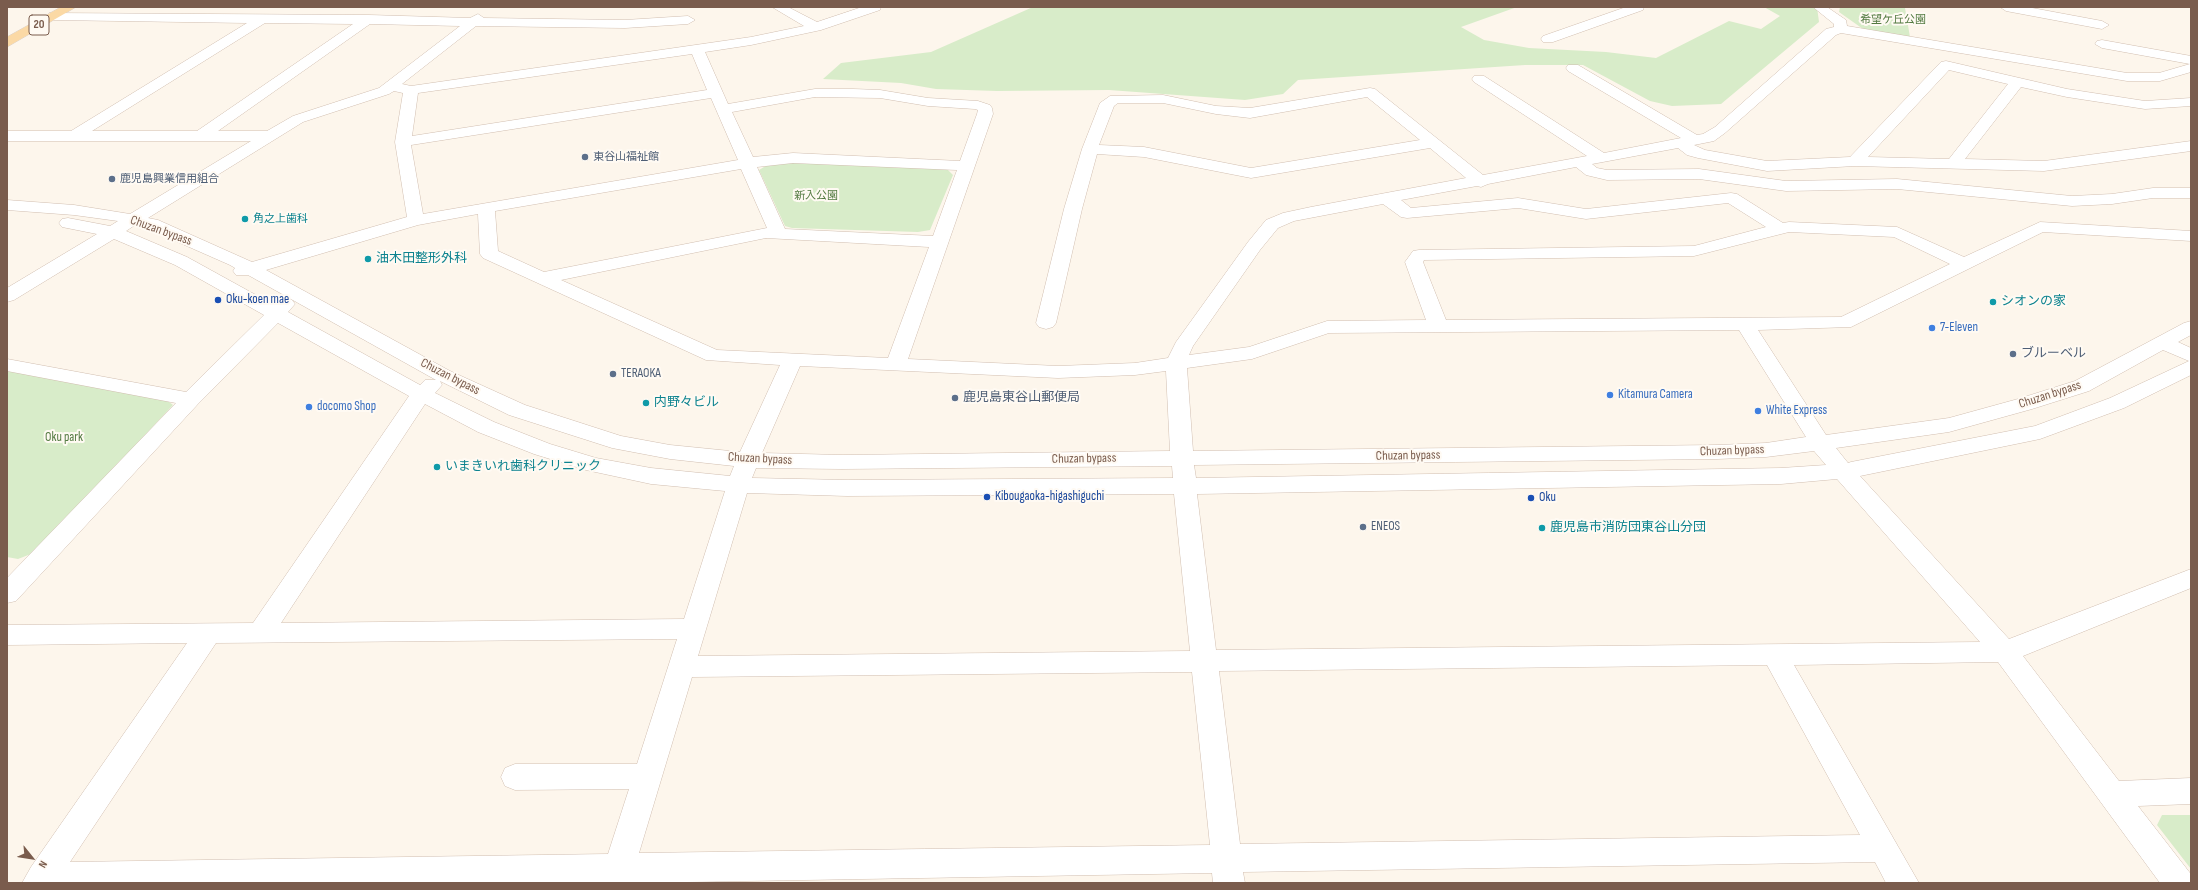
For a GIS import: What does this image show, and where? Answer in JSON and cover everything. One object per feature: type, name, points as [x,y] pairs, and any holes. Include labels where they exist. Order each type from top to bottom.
[{"type":"main road","name":"20","points":[[7,43],[70,7]]},
{"type":"street","points":[[182,18],[199,7]]},
{"type":"street","points":[[74,136],[280,7]]},
{"type":"street","points":[[201,136],[386,7]]},
{"type":"street","points":[[7,296],[302,117],[373,95],[391,87],[492,7]]},
{"type":"street","points":[[778,7],[816,27]]},
{"type":"street","points":[[391,87],[410,90],[426,86],[697,50],[816,27],[875,7]]},
{"type":"street","points":[[1548,39],[1638,7]]},
{"type":"street","points":[[1819,7],[1841,23],[1840,29]]},
{"type":"street","points":[[2006,7],[2102,19],[2102,73]]},
{"type":"street","points":[[54,16],[625,24],[688,20]]},
{"type":"street","points":[[1227,871],[1182,458],[1176,363],[1183,346],[1254,246],[1272,224],[1289,217],[1481,182],[1578,161],[1689,143],[1708,138],[1720,130],[1822,39],[1831,32],[1840,29],[2145,79],[2160,77],[2191,68]]},
{"type":"street","points":[[2102,44],[2191,60]]},
{"type":"street","points":[[697,50],[778,233]]},
{"type":"street","points":[[1855,161],[1946,65],[2067,93],[2146,105],[2191,102]]},
{"type":"street","points":[[1573,68],[1689,143],[1693,152],[1767,166],[1855,161],[2044,166],[2191,146]]},
{"type":"street","points":[[1478,79],[1601,158]]},
{"type":"street","points":[[1953,164],[2017,82]]},
{"type":"street","points":[[410,90],[403,142],[416,220]]},
{"type":"street","points":[[1046,323],[1073,209],[1090,149],[1107,103],[1115,99],[1163,99],[1216,110],[1250,113],[1370,92],[1481,182]]},
{"type":"street","points":[[403,142],[715,93]]},
{"type":"street","points":[[723,109],[815,93],[880,94],[928,102],[978,105],[985,108],[985,114],[896,364]]},
{"type":"street","points":[[7,136],[270,136]]},
{"type":"street","points":[[1090,149],[1144,152],[1251,173],[1433,143]]},
{"type":"street","points":[[215,280],[416,220],[746,163],[792,158],[966,166]]},
{"type":"street","points":[[1578,161],[1592,172],[1607,176],[1671,173],[1699,174],[1786,186],[1897,184],[2072,201],[2112,199],[2153,193],[2191,193]]},
{"type":"street","points":[[1388,199],[1407,213],[1518,202],[1586,214],[1731,198],[1779,228]]},
{"type":"street","name":"Chuzan bypass","points":[[7,205],[74,210],[134,220],[167,230],[250,269],[443,375],[517,410],[593,435],[670,452],[747,460],[842,462],[1717,452],[1766,450],[1821,444],[1949,425],[2025,404],[2082,386],[2191,327]]},
{"type":"street","points":[[486,208],[489,254],[712,356],[1058,372],[1108,371],[1252,353],[1327,327],[1844,323],[2040,227],[2191,236]]},
{"type":"street","name":"Chuzan bypass","points":[[7,219],[65,223],[113,232],[181,261],[421,394],[486,427],[542,449],[594,465],[651,476],[738,485],[847,488],[1185,486],[1773,476],[1842,470],[2040,432],[2118,403],[2191,367]]},
{"type":"street","points":[[1438,326],[1414,262],[1419,255],[1694,251],[1779,228],[1789,227],[1897,232],[1964,264]]},
{"type":"street","points":[[541,278],[766,233],[940,242]]},
{"type":"street","points":[[7,594],[17,571],[191,399],[274,313],[296,294]]},
{"type":"street","points":[[1745,324],[1821,444],[1842,470],[2005,652],[2179,883]]},
{"type":"street","points":[[2163,343],[2191,356]]},
{"type":"street","points":[[617,876],[738,485],[747,460],[793,360]]},
{"type":"street","points":[[7,365],[191,399]]},
{"type":"street","points":[[260,633],[421,394],[443,375]]},
{"type":"street","points":[[682,667],[2005,652],[2191,578]]},
{"type":"street","points":[[7,636],[694,629]]},
{"type":"street","points":[[40,880],[208,634]]},
{"type":"street","points":[[1775,655],[1903,883]]},
{"type":"street","points":[[515,777],[648,776]]},
{"type":"street","points":[[2112,794],[2191,791]]},
{"type":"street","points":[[40,880],[1227,871],[1883,848]]},
{"type":"green space","points":[[1033,7],[1517,7],[1461,27],[1484,40],[1529,48],[1606,52],[1656,58],[1729,21],[1761,29],[1780,16],[1764,7],[1817,7],[1819,22],[1721,104],[1672,106],[1650,101],[1583,65],[1525,65],[1298,80],[1283,94],[1245,100],[1109,90],[997,91],[936,89],[901,83],[823,79],[841,63],[931,52]]},
{"type":"green space","name":"希望ケ丘公園","points":[[1840,7],[1905,8],[1910,37],[1863,29],[1839,12]]},
{"type":"green space","name":"新入公園","points":[[781,162],[947,169],[953,175],[930,230],[918,232],[792,228],[785,226],[759,170],[769,164]]},
{"type":"green space","name":"Oku park","points":[[7,370],[165,399],[173,405],[36,552],[18,559],[7,557]]},
{"type":"green space","points":[[2162,815],[2191,815],[2191,869],[2157,825]]},
{"type":"place","name":"東谷山福祉館","points":[[585,157]]},
{"type":"place","name":"鹿児島興業信用組合","points":[[112,179]]},
{"type":"place","name":"角之上歯科","points":[[245,219]]},
{"type":"place","name":"油木田整形外科","points":[[368,259]]},
{"type":"place","name":"Oku-koen mae","points":[[218,300]]},
{"type":"place","name":"シオンの家","points":[[1993,302]]},
{"type":"place","name":"7-Eleven","points":[[1932,328]]},
{"type":"place","name":"ブルーベル","points":[[2013,354]]},
{"type":"place","name":"TERAOKA","points":[[613,374]]},
{"type":"place","name":"Kitamura Camera","points":[[1610,395]]},
{"type":"place","name":"鹿児島東谷山郵便局","points":[[955,398]]},
{"type":"place","name":"内野々ビル","points":[[646,403]]},
{"type":"place","name":"docomo Shop","points":[[309,407]]},
{"type":"place","name":"White Express","points":[[1758,411]]},
{"type":"place","name":"いまきいれ歯科クリニック","points":[[437,467]]},
{"type":"place","name":"Kibougaoka-higashiguchi","points":[[987,497]]},
{"type":"place","name":"Oku","points":[[1531,498]]},
{"type":"place","name":"ENEOS","points":[[1363,527]]},
{"type":"place","name":"鹿児島市消防団東谷山分団","points":[[1542,528]]}]
